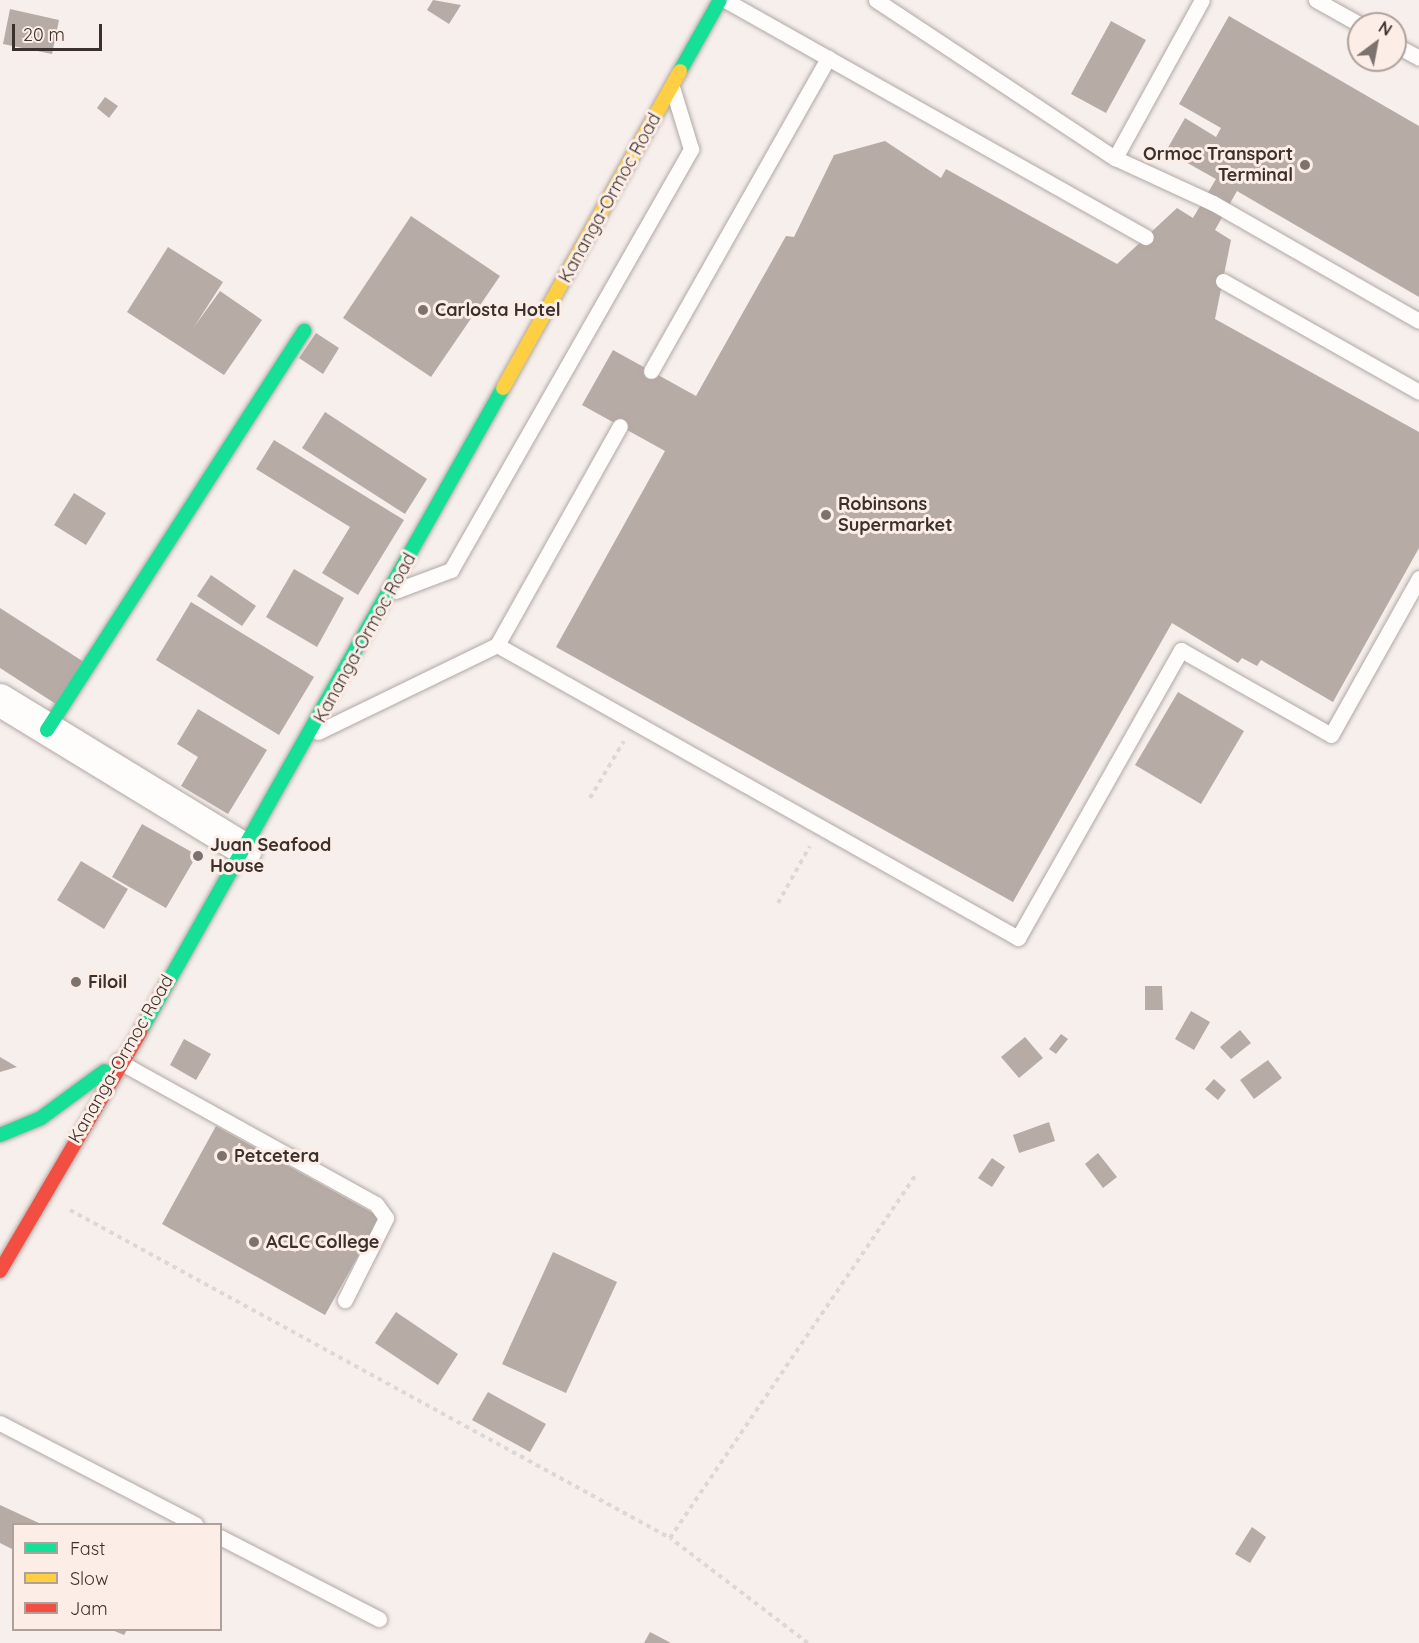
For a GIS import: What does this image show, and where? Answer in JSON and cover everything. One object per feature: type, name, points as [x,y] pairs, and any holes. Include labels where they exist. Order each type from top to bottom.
[{"type":"main road","name":"Kananga-Ormoc Road","points":[[0,1270],[118,1061],[246,850],[720,0]]},
{"type":"main road","points":[[47,730],[304,331]]},
{"type":"main road","points":[[0,1135],[41,1118],[118,1061]]},
{"type":"street","points":[[0,700],[246,850]]},
{"type":"lane","points":[[725,0],[1146,237]]},
{"type":"lane","points":[[876,0],[1115,158],[1213,203],[1419,321]]},
{"type":"lane","points":[[1115,158],[1202,0]]},
{"type":"lane","points":[[1316,0],[1347,17]]},
{"type":"lane","points":[[651,371],[828,58]]},
{"type":"lane","points":[[390,593],[451,570],[691,149],[672,86]]},
{"type":"lane","points":[[1223,281],[1419,392]]},
{"type":"lane","points":[[310,735],[497,645],[620,426]]},
{"type":"lane","points":[[497,645],[1018,938],[1180,650],[1331,735],[1419,578]]},
{"type":"lane","points":[[118,1061],[376,1204],[386,1218],[345,1300]]},
{"type":"lane","points":[[0,1423],[193,1523]]},
{"type":"lane","points":[[222,1539],[379,1619]]},
{"type":"path","points":[[590,798],[634,724]]},
{"type":"path","points":[[778,903],[821,827]]},
{"type":"path","points":[[670,1538],[916,1174]]},
{"type":"path","points":[[43,1195],[670,1538],[808,1643]]},
{"type":"building","points":[[433,0],[461,5],[449,24],[427,10]]},
{"type":"building","points":[[10,9],[59,20],[52,54],[3,44]]},
{"type":"building","points":[[1229,16],[1419,126],[1419,297],[1237,191],[1215,230],[1231,240],[1215,319],[1419,432],[1419,548],[1333,702],[1261,660],[1257,666],[1242,658],[1238,663],[1172,623],[1013,902],[556,647],[665,451],[582,405],[613,350],[696,396],[786,236],[794,237],[834,155],[885,141],[941,178],[946,169],[1117,264],[1177,208],[1193,218],[1216,179],[1166,151],[1185,118],[1216,137],[1221,128],[1179,104]]},
{"type":"building","points":[[1111,21],[1146,40],[1106,113],[1071,94]]},
{"type":"building","points":[[105,97],[118,106],[109,118],[97,108]]},
{"type":"building","points":[[411,216],[500,276],[431,377],[343,318]]},
{"type":"building","points":[[168,247],[223,282],[194,327],[220,291],[262,320],[224,375],[127,312]]},
{"type":"building","points":[[316,333],[339,348],[323,374],[299,358]]},
{"type":"building","points":[[325,412],[427,479],[405,514],[302,448]]},
{"type":"building","points":[[274,440],[404,520],[358,595],[322,573],[350,527],[256,469]]},
{"type":"building","points":[[74,493],[106,513],[86,545],[54,525]]},
{"type":"building","points":[[294,569],[344,598],[317,647],[266,617]]},
{"type":"building","points":[[211,575],[256,606],[242,626],[197,596]]},
{"type":"building","points":[[191,602],[314,677],[279,735],[156,660]]},
{"type":"building","points":[[0,608],[87,664],[59,706],[0,668]]},
{"type":"building","points":[[1178,692],[1244,731],[1201,804],[1135,765]]},
{"type":"building","points":[[198,709],[267,750],[228,814],[181,786],[198,757],[177,744]]},
{"type":"building","points":[[142,824],[197,855],[166,908],[112,877]]},
{"type":"building","points":[[81,861],[128,889],[104,929],[57,900]]},
{"type":"building","points":[[1145,986],[1162,986],[1163,1010],[1145,1010]]},
{"type":"building","points":[[1191,1011],[1210,1022],[1194,1050],[1175,1039]]},
{"type":"building","points":[[1240,1030],[1251,1043],[1231,1059],[1220,1047]]},
{"type":"building","points":[[1061,1034],[1068,1039],[1056,1054],[1049,1049]]},
{"type":"building","points":[[1025,1037],[1043,1058],[1019,1078],[1001,1057]]},
{"type":"building","points":[[184,1039],[211,1054],[196,1080],[170,1065]]},
{"type":"building","points":[[0,1057],[17,1067],[0,1072]]},
{"type":"building","points":[[1268,1060],[1282,1078],[1254,1099],[1240,1080]]},
{"type":"building","points":[[1214,1079],[1226,1090],[1218,1100],[1205,1089]]},
{"type":"building","points":[[1049,1122],[1055,1141],[1019,1153],[1013,1135]]},
{"type":"building","points":[[216,1126],[380,1217],[325,1315],[162,1224]]},
{"type":"building","points":[[1098,1153],[1117,1177],[1103,1188],[1085,1164]]},
{"type":"building","points":[[992,1158],[1005,1167],[992,1187],[978,1178]]},
{"type":"building","points":[[553,1252],[617,1282],[566,1393],[502,1364]]},
{"type":"building","points":[[396,1312],[458,1354],[438,1385],[375,1343]]},
{"type":"building","points":[[488,1392],[546,1424],[530,1452],[472,1420]]},
{"type":"building","points":[[0,1505],[39,1523],[12,1523],[12,1549],[0,1543]]},
{"type":"building","points":[[1252,1527],[1266,1537],[1250,1563],[1235,1554]]},
{"type":"building","points":[[114,1631],[126,1631],[124,1635]]},
{"type":"building","points":[[650,1632],[671,1643],[644,1643]]},
{"type":"traffic: fast","points":[[680,71],[720,0]]},
{"type":"traffic: fast","points":[[47,730],[304,331]]},
{"type":"traffic: fast","points":[[140,1032],[503,388]]},
{"type":"traffic: fast","points":[[0,1135],[41,1118],[105,1071]]},
{"type":"traffic: slow","points":[[503,388],[680,71]]},
{"type":"traffic: jam","points":[[0,1271],[140,1032]]},
{"type":"place","name":"Ormoc Transport Terminal","points":[[1305,165]]},
{"type":"place","name":"Carlosta Hotel","points":[[423,310]]},
{"type":"place","name":"Robinsons Supermarket","points":[[826,515]]},
{"type":"place","name":"Juan Seafood House","points":[[198,856]]},
{"type":"place","name":"Filoil","points":[[76,982]]},
{"type":"place","name":"Petcetera","points":[[222,1156]]},
{"type":"place","name":"ACLC College","points":[[254,1242]]}]
